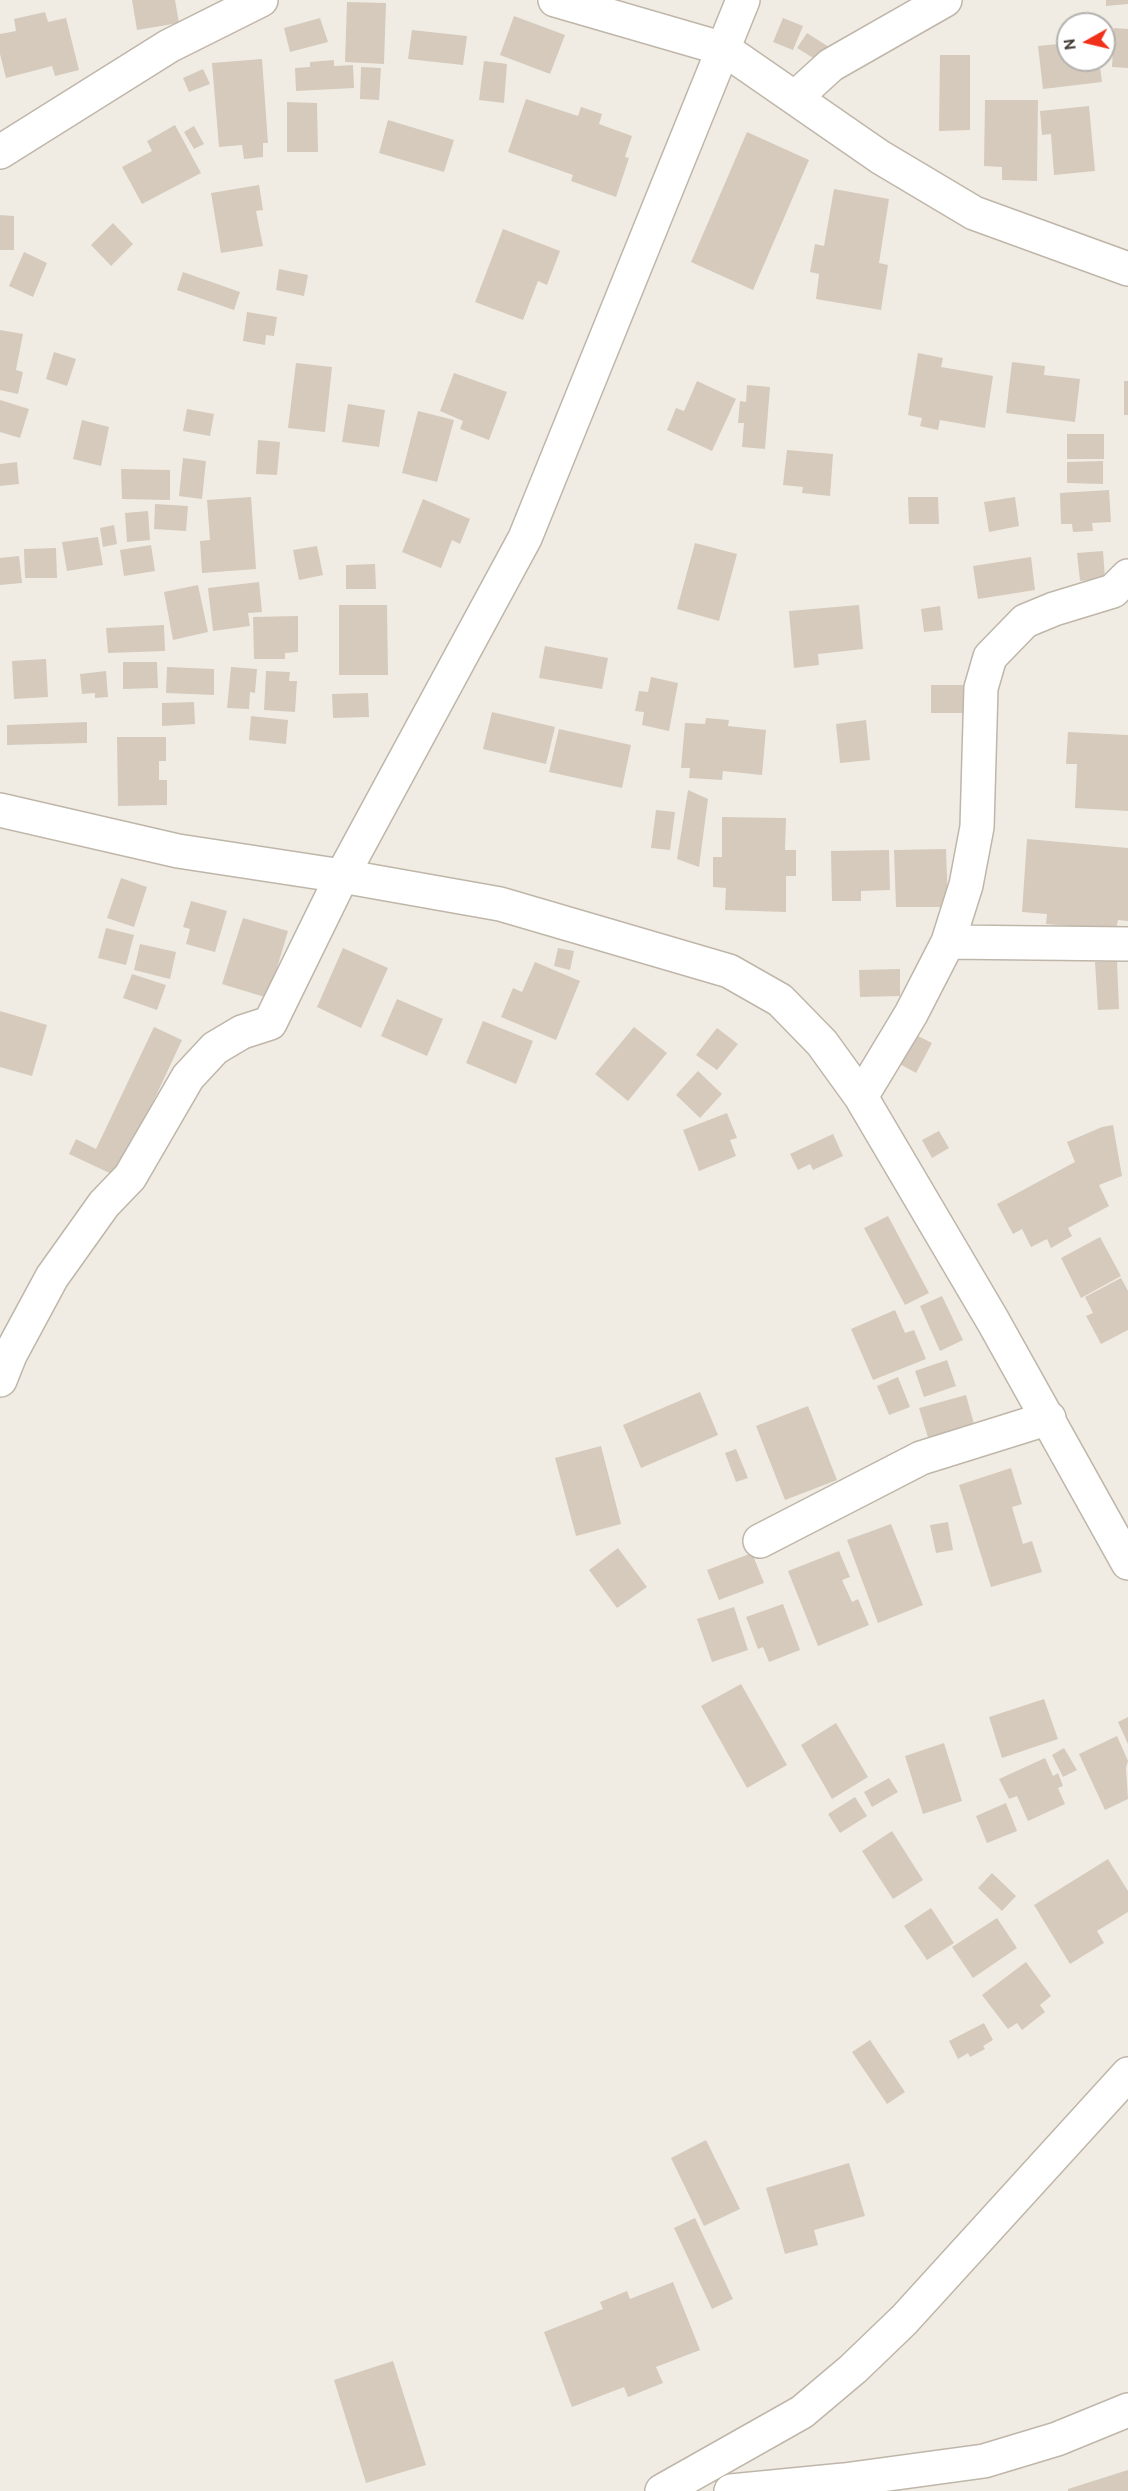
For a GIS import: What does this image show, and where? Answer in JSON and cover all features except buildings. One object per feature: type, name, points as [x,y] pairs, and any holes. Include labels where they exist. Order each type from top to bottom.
[{"type":"street","points":[[0,152],[169,46],[261,0]]},
{"type":"street","points":[[555,0],[724,49],[796,97],[880,158],[974,213],[1128,269]]},
{"type":"street","points":[[0,1380],[10,1355],[52,1277],[104,1204],[130,1177],[188,1077],[215,1048],[242,1032],[270,1023],[342,876],[525,538],[743,0]]},
{"type":"street","points":[[796,97],[831,65],[945,0]]},
{"type":"street","points":[[861,1097],[911,1014],[948,942],[966,885],[977,827],[981,688],[990,657],[1025,621],[1054,609],[1113,591],[1128,576]]},
{"type":"street","points":[[0,810],[178,852],[342,876],[500,904],[729,971],[780,1000],[822,1043],[861,1097],[1048,1419],[1128,1563]]},
{"type":"street","points":[[948,942],[1128,944]]},
{"type":"street","points":[[760,1541],[921,1458],[1048,1419]]},
{"type":"street","points":[[662,2491],[802,2412],[854,2369],[904,2320],[1128,2074]]},
{"type":"street","points":[[730,2491],[844,2480],[984,2461],[1057,2439],[1128,2410]]}]
